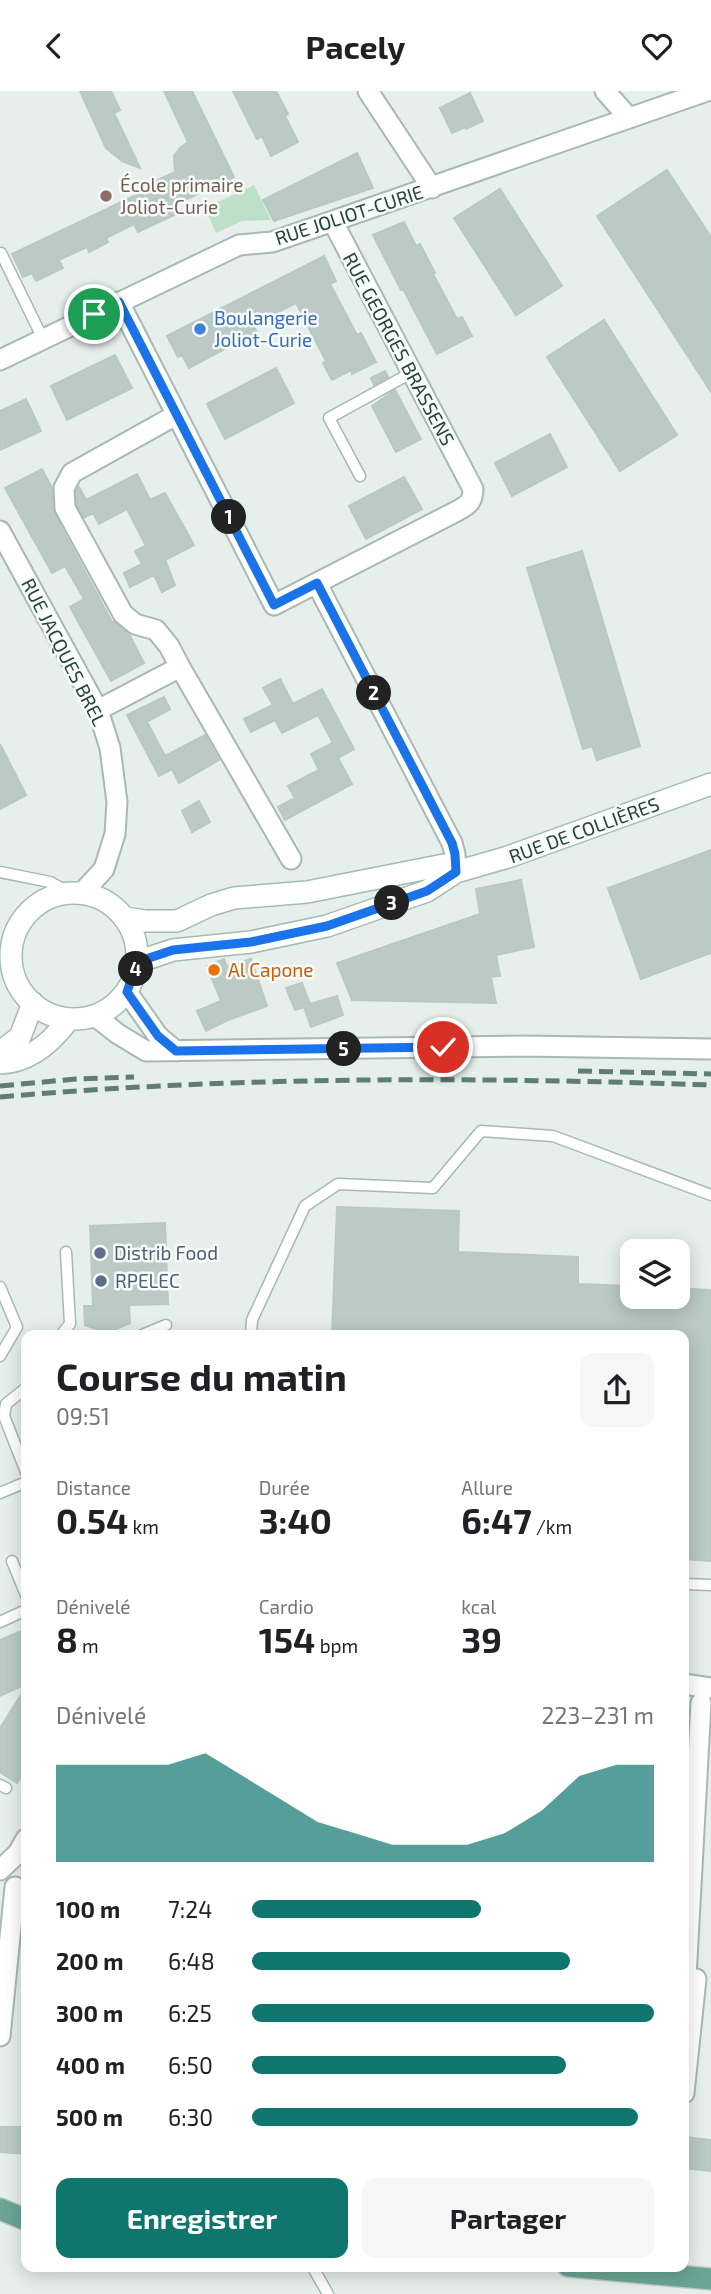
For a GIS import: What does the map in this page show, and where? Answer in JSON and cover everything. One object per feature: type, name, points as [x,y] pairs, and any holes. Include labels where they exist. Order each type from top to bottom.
[{"type":"main road","name":"RUE DE COLLIÈRES","points":[[137,962],[173,950],[251,942],[327,926],[427,891],[456,872],[508,857],[711,784]]},
{"type":"main road","name":"RUE DE COLLIÈRES","points":[[125,918],[177,921],[211,905],[234,898],[307,892],[444,865],[456,872]]},
{"type":"main road","points":[[76,893],[95,896],[108,902],[125,918],[135,936],[137,962],[127,992],[114,1005],[95,1016],[69,1019],[55,1016],[33,1003],[17,983],[12,969],[7,932],[19,926],[30,910],[44,900],[76,893]]},
{"type":"main road","points":[[0,1052],[20,1037],[33,1003]]},
{"type":"main road","points":[[0,1063],[15,1062],[46,1045],[69,1019]]},
{"type":"main road","points":[[0,2209],[21,2217]]},
{"type":"main road","points":[[0,2217],[21,2219]]},
{"type":"main road","points":[[0,2223],[21,2220]]},
{"type":"main road","points":[[634,2272],[711,2279]]},
{"type":"street","points":[[368,91],[432,188]]},
{"type":"street","points":[[605,91],[629,118]]},
{"type":"street","name":"RUE JOLIOT-CURIE","points":[[0,360],[239,245],[272,242],[707,91]]},
{"type":"street","name":"RUE GEORGES BRASSENS","points":[[317,583],[469,505],[472,497],[472,489],[465,475],[332,222]]},
{"type":"street","points":[[119,302],[274,605],[317,583],[452,843],[456,872]]},
{"type":"street","points":[[176,415],[72,473],[64,488],[65,508],[123,614],[135,624],[156,630],[169,646],[291,859]]},
{"type":"street","name":"RUE JACQUES BREL","points":[[0,531],[98,710],[110,748],[117,802],[115,834],[104,869],[76,893]]},
{"type":"street","points":[[98,710],[180,667]]},
{"type":"street","points":[[127,992],[158,1036],[176,1051]]},
{"type":"street","points":[[95,1016],[146,1051],[523,1046],[711,1049]]},
{"type":"street","points":[[689,1686],[706,1695],[694,1978],[689,2035]]},
{"type":"street","points":[[0,1870],[21,1848]]},
{"type":"street","points":[[0,2036],[14,1887]]},
{"type":"lane","points":[[1,253],[43,339]]},
{"type":"lane","points":[[360,476],[328,418],[411,373]]},
{"type":"lane","points":[[0,872],[51,882],[76,893]]},
{"type":"lane","points":[[251,1330],[252,1320],[305,1206],[338,1184],[433,1188],[481,1131],[553,1136],[711,1195]]},
{"type":"lane","points":[[65,1330],[70,1324],[66,1252]]},
{"type":"lane","points":[[0,1287],[17,1327],[0,1356]]},
{"type":"lane","points":[[154,1330],[166,1325]]},
{"type":"lane","points":[[21,1391],[6,1404],[4,1416],[21,1459]]},
{"type":"lane","points":[[0,1487],[0,1493],[21,1484]]},
{"type":"lane","points":[[12,1561],[21,1583]]},
{"type":"lane","points":[[689,1584],[711,1584]]},
{"type":"lane","points":[[0,1622],[21,1613]]},
{"type":"lane","points":[[315,2272],[328,2294]]},
{"type":"green space","points":[[254,185],[271,220],[242,221],[216,233],[205,208]]},
{"type":"building","points":[[80,91],[111,91],[120,110],[114,113],[140,168],[122,161],[106,148]]},
{"type":"building","points":[[164,91],[192,91],[234,177],[170,207],[174,215],[138,232],[134,224],[106,238],[108,242],[89,252],[87,247],[59,260],[63,268],[36,281],[32,273],[23,277],[12,254],[149,189],[147,185],[175,172],[174,156],[188,142]]},
{"type":"building","points":[[233,91],[276,91],[298,142],[271,156],[262,136],[257,139]]},
{"type":"building","points":[[470,93],[483,121],[452,133],[440,108]]},
{"type":"building","points":[[357,153],[373,188],[274,221],[263,200]]},
{"type":"building","points":[[667,170],[711,237],[711,392],[597,216]]},
{"type":"building","points":[[500,189],[562,286],[516,315],[454,218]]},
{"type":"building","points":[[404,222],[416,246],[420,244],[457,319],[462,317],[472,336],[437,354],[373,235]]},
{"type":"building","points":[[324,256],[336,281],[330,284],[357,335],[361,333],[376,362],[332,380],[323,363],[326,361],[296,303],[253,325],[257,332],[189,368],[182,355],[178,357],[167,336]]},
{"type":"building","points":[[604,320],[677,435],[620,471],[547,357]]},
{"type":"building","points":[[115,355],[132,388],[67,420],[51,386]]},
{"type":"building","points":[[276,368],[294,403],[225,439],[207,404]]},
{"type":"building","points":[[385,371],[388,377],[374,385],[371,378]]},
{"type":"building","points":[[395,390],[421,439],[396,452],[372,406]]},
{"type":"building","points":[[26,399],[41,431],[0,450],[0,411]]},
{"type":"building","points":[[550,434],[567,467],[512,496],[495,463]]},
{"type":"building","points":[[42,469],[52,488],[53,509],[62,529],[112,622],[130,636],[144,663],[111,681],[70,607],[84,599],[65,566],[52,573],[5,488]]},
{"type":"building","points":[[137,474],[150,500],[165,493],[194,545],[165,560],[175,585],[162,592],[154,575],[130,587],[124,573],[142,564],[135,551],[146,546],[127,509],[99,524],[93,513],[84,518],[77,505],[76,491],[79,487],[86,500]]},
{"type":"building","points":[[404,477],[422,509],[366,539],[349,506]]},
{"type":"building","points":[[582,551],[640,746],[597,760],[592,746],[583,749],[527,568]]},
{"type":"building","points":[[280,679],[293,704],[322,689],[354,749],[338,758],[352,784],[285,820],[278,807],[295,798],[288,786],[319,770],[311,754],[333,743],[318,715],[282,733],[275,720],[251,732],[244,719],[273,705],[263,688]]},
{"type":"building","points":[[164,697],[170,709],[147,722],[165,756],[205,735],[219,760],[179,783],[172,769],[159,776],[127,715]]},
{"type":"building","points":[[0,744],[26,795],[0,809]]},
{"type":"building","points":[[199,801],[210,822],[192,832],[182,811]]},
{"type":"building","points":[[711,850],[711,953],[641,979],[608,888]]},
{"type":"building","points":[[521,880],[534,947],[496,955],[500,976],[491,977],[496,1003],[352,1000],[337,963],[480,914],[476,889]]},
{"type":"building","points":[[224,959],[227,967],[251,959],[267,1006],[206,1031],[197,1011],[221,1001],[207,966]]},
{"type":"building","points":[[302,983],[310,1004],[337,996],[343,1015],[311,1027],[304,1007],[295,1010],[286,988]]},
{"type":"building","points":[[337,1207],[459,1211],[458,1252],[578,1257],[578,1284],[620,1286],[620,1309],[690,1309],[690,1289],[711,1290],[711,1561],[689,1559],[689,1330],[332,1330]]},
{"type":"building","points":[[165,1223],[168,1304],[129,1305],[130,1323],[114,1330],[99,1330],[85,1325],[84,1306],[93,1306],[90,1226]]},
{"type":"building","points":[[21,1631],[21,1686],[0,1696],[0,1640]]},
{"type":"building","points":[[21,1695],[21,1777],[17,1783],[0,1772],[0,1728]]},
{"type":"building","points":[[0,2127],[20,2127],[21,2154],[0,2152]]},
{"type":"building","points":[[689,2138],[711,2140],[711,2171],[689,2169]]},
{"type":"railway","points":[[578,1071],[711,1074]]},
{"type":"railway","points":[[0,1086],[134,1077]]},
{"type":"railway","points":[[0,1097],[178,1085],[355,1080],[711,1085]]},
{"type":"place","name":"École primaire Joliot-Curie","points":[[106,196]]},
{"type":"place","name":"Boulangerie Joliot-Curie","points":[[200,329]]},
{"type":"place","name":"Al Capone","points":[[214,970]]},
{"type":"place","name":"Distrib Food","points":[[100,1253]]},
{"type":"place","name":"RPELEC","points":[[101,1281]]},
{"type":"route","points":[[94,314],[119,302],[274,605],[317,583],[452,843],[456,872],[427,891],[327,926],[251,942],[173,950],[137,962],[127,992],[158,1036],[176,1051],[443,1047]]}]
